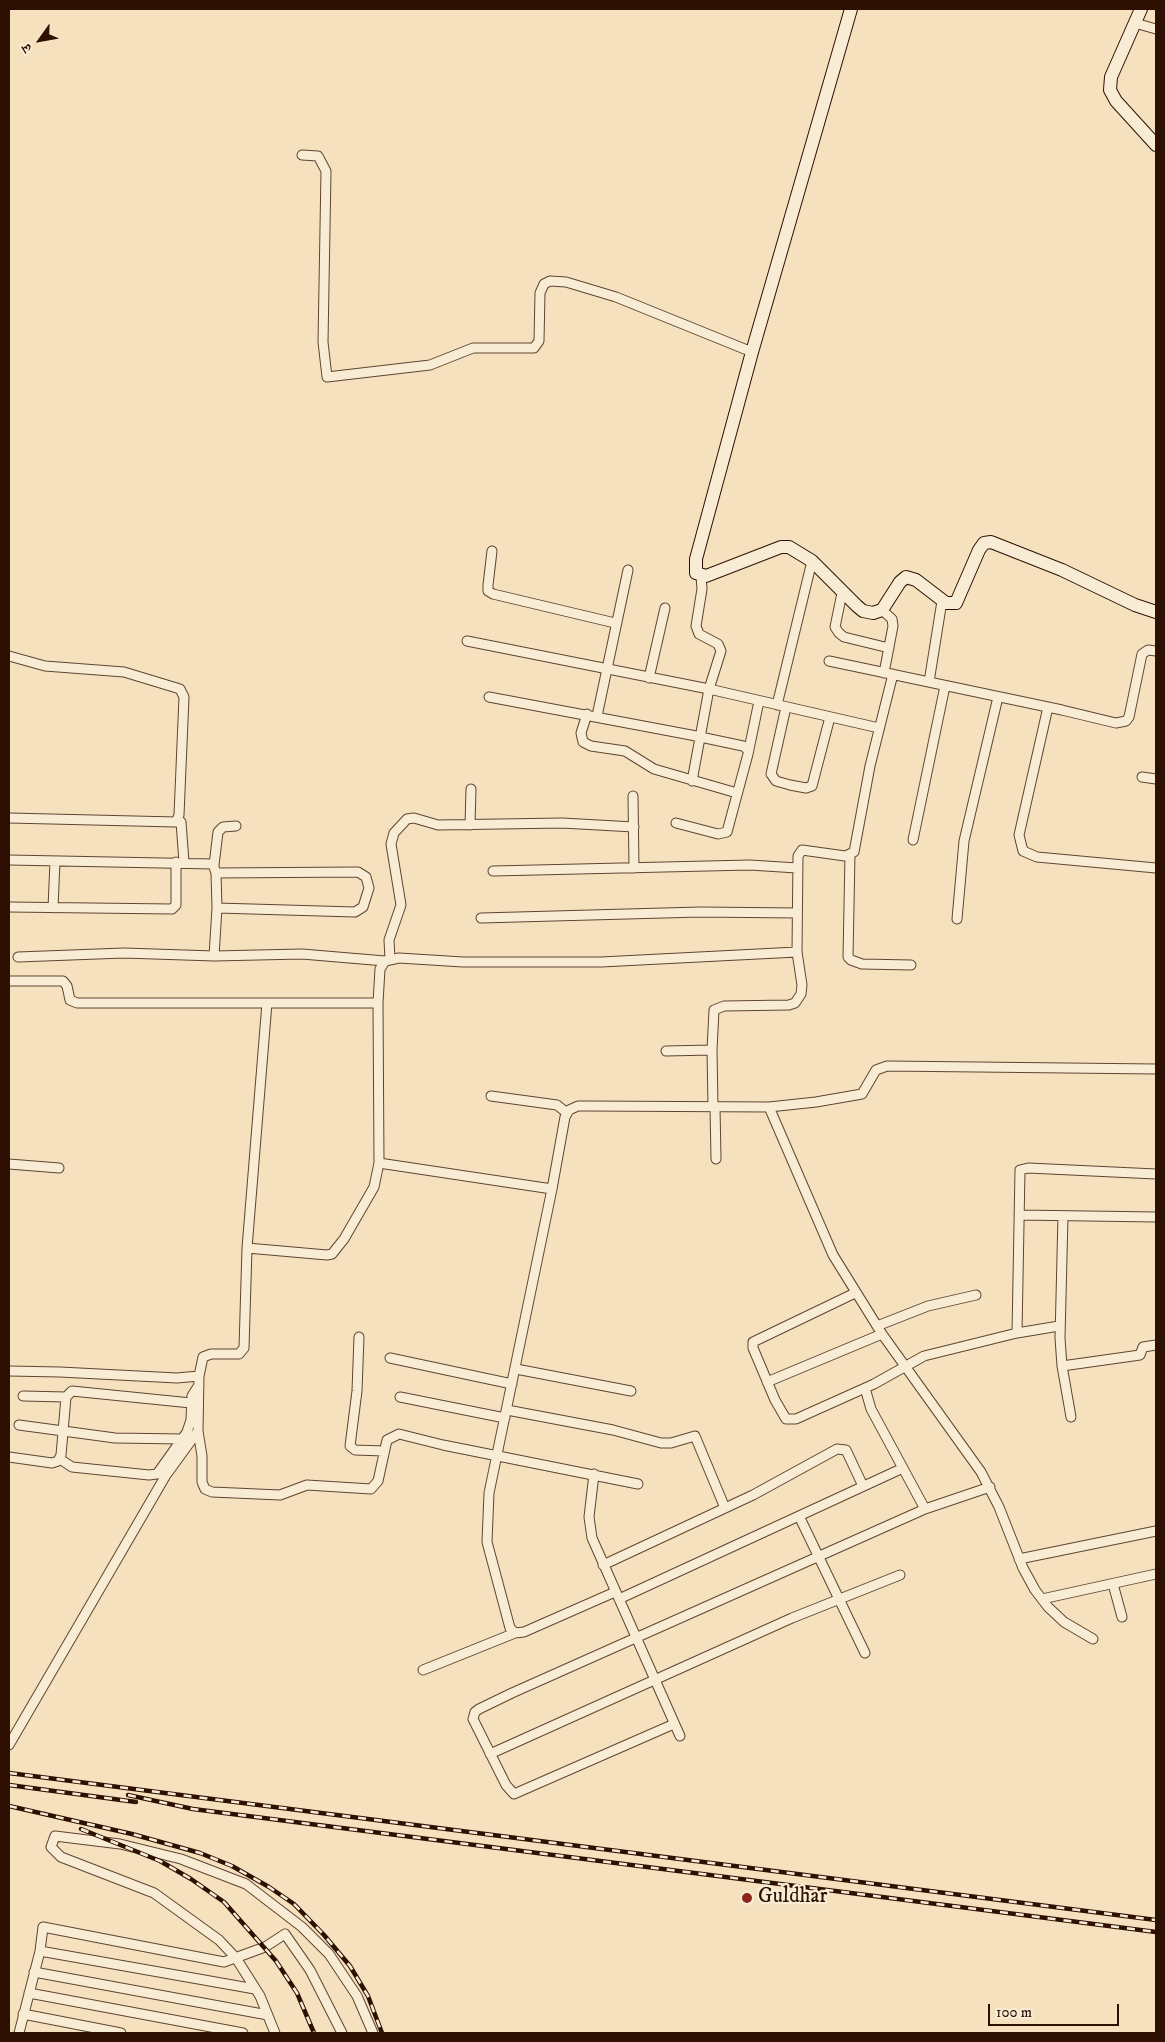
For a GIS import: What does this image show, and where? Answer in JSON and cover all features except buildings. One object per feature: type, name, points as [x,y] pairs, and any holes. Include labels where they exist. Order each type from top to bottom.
[{"type":"street","points":[[692,781],[709,690],[721,651],[718,644],[700,634],[696,626],[702,588],[701,576],[695,570],[696,559],[752,352],[851,9]]},
{"type":"street","points":[[1141,9],[1111,77],[1110,90],[1116,101],[1156,145]]},
{"type":"street","points":[[1135,23],[1156,29]]},
{"type":"street","points":[[302,155],[318,156],[326,171],[323,342],[327,377],[430,365],[473,348],[534,348],[539,341],[540,293],[544,284],[550,282],[566,282],[616,297],[752,352]]},
{"type":"street","points":[[701,576],[729,569],[781,547],[793,548],[812,561],[842,593],[864,611],[873,613],[882,610],[900,582],[906,577],[916,580],[942,601],[949,604],[958,602],[979,550],[984,543],[991,542],[1062,570],[1141,608],[1156,612]]},
{"type":"street","points":[[492,551],[488,586],[492,594],[615,623]]},
{"type":"street","points":[[812,561],[782,706],[771,774],[776,781],[806,788],[812,786],[830,717]]},
{"type":"street","points":[[628,570],[605,670],[592,715],[582,733],[582,742],[591,746],[624,751],[654,769],[737,793]]},
{"type":"street","points":[[842,593],[835,627],[839,633],[844,637],[889,648]]},
{"type":"street","points":[[929,682],[942,601]]},
{"type":"street","points":[[649,678],[665,608]]},
{"type":"street","points":[[882,610],[892,619],[889,674],[856,847],[850,854],[848,957],[862,964],[911,965]]},
{"type":"street","points":[[467,641],[709,690],[879,728]]},
{"type":"street","points":[[829,661],[1116,723],[1126,721],[1142,654],[1144,651],[1156,651]]},
{"type":"street","points":[[9,656],[38,665],[72,670],[121,671],[180,689],[184,694],[179,815],[176,822],[9,818]]},
{"type":"street","points":[[913,840],[946,686]]},
{"type":"street","points":[[489,697],[701,737],[743,746],[748,750]]},
{"type":"street","points":[[956,919],[964,842],[998,697]]},
{"type":"street","points":[[676,823],[711,833],[726,834],[730,826],[759,701]]},
{"type":"street","points":[[1048,707],[1019,835],[1023,851],[1038,857],[1156,868]]},
{"type":"street","points":[[1142,777],[1156,779]]},
{"type":"street","points":[[470,825],[471,789]]},
{"type":"street","points":[[633,796],[634,868]]},
{"type":"street","points":[[247,1248],[332,1254],[344,1238],[369,1196],[377,1178],[379,1163],[378,1003],[380,968],[388,960],[389,940],[402,905],[390,850],[394,833],[404,821],[410,818],[433,824],[544,823],[634,827]]},
{"type":"street","points":[[9,907],[172,909],[176,905],[182,822]]},
{"type":"street","points":[[214,956],[217,908],[215,869],[218,832],[223,827],[236,826]]},
{"type":"street","points":[[716,1159],[712,1050],[712,1015],[714,1010],[718,1007],[789,1005],[799,999],[802,985],[797,952],[798,856],[802,850],[837,855],[850,854]]},
{"type":"street","points":[[9,860],[180,862],[215,869],[358,872],[366,877],[369,888],[364,907],[356,912],[217,908]]},
{"type":"street","points":[[53,908],[55,861]]},
{"type":"street","points":[[493,871],[750,865],[797,868]]},
{"type":"street","points":[[481,918],[700,912],[797,913]]},
{"type":"street","points":[[18,957],[124,953],[214,956],[322,955],[388,960],[469,962],[610,961],[797,952]]},
{"type":"street","points":[[9,981],[63,981],[67,986],[70,1000],[77,1003],[378,1003]]},
{"type":"street","points":[[267,1003],[247,1248],[244,1348],[239,1354],[211,1354],[203,1356],[199,1380],[198,1431],[202,1456],[202,1482],[205,1490],[212,1492],[280,1495],[307,1485],[371,1489],[378,1481],[387,1440],[400,1434],[638,1484]]},
{"type":"street","points":[[666,1051],[712,1050]]},
{"type":"street","points":[[515,1634],[507,1620],[487,1542],[489,1493],[567,1113],[578,1106],[769,1107],[858,1096],[866,1090],[876,1070],[887,1066],[1156,1069]]},
{"type":"street","points":[[491,1096],[550,1103],[561,1106],[567,1113]]},
{"type":"street","points":[[769,1107],[833,1255],[855,1293],[880,1330],[968,1452],[990,1487],[1035,1590],[1064,1622],[1093,1639]]},
{"type":"street","points":[[379,1163],[552,1189]]},
{"type":"street","points":[[9,1164],[59,1168]]},
{"type":"street","points":[[1018,1333],[1018,1174],[1022,1168],[1156,1174]]},
{"type":"street","points":[[1019,1215],[1156,1218]]},
{"type":"street","points":[[1063,1216],[1059,1326],[1062,1366],[1071,1417]]},
{"type":"street","points":[[855,1293],[755,1340],[753,1348],[782,1415],[791,1419],[866,1388],[904,1365],[924,1356],[1018,1333],[1059,1326]]},
{"type":"street","points":[[767,1382],[928,1306],[976,1295]]},
{"type":"street","points":[[359,1337],[357,1391],[350,1446],[355,1450],[384,1451]]},
{"type":"street","points":[[1062,1366],[1140,1355],[1143,1347],[1156,1345]]},
{"type":"street","points":[[390,1358],[512,1384]]},
{"type":"street","points":[[516,1368],[631,1391]]},
{"type":"street","points":[[9,1371],[199,1380]]},
{"type":"street","points":[[60,1459],[72,1468],[154,1475],[163,1468],[190,1425],[191,1403],[199,1380]]},
{"type":"street","points":[[866,1388],[871,1409],[925,1509]]},
{"type":"street","points":[[60,1459],[66,1397],[72,1391],[191,1403]]},
{"type":"street","points":[[23,1396],[66,1397]]},
{"type":"street","points":[[400,1397],[596,1427],[661,1443],[671,1443],[695,1436],[725,1508]]},
{"type":"street","points":[[19,1425],[115,1438],[182,1439]]},
{"type":"street","points":[[9,1745],[166,1475],[198,1431]]},
{"type":"street","points":[[603,1565],[725,1508],[842,1448],[849,1455],[863,1486]]},
{"type":"street","points":[[9,1457],[52,1463],[60,1459]]},
{"type":"street","points":[[423,1670],[617,1595],[799,1516],[903,1468]]},
{"type":"street","points":[[594,1474],[589,1507],[590,1528],[603,1565],[680,1736]]},
{"type":"street","points":[[674,1724],[514,1794],[506,1785],[475,1723],[475,1712],[512,1693],[925,1509],[990,1487]]},
{"type":"street","points":[[799,1516],[866,1653]]},
{"type":"street","points":[[1020,1559],[1156,1531]]},
{"type":"street","points":[[1042,1599],[1156,1574]]},
{"type":"street","points":[[490,1754],[792,1618],[900,1575]]},
{"type":"street","points":[[1112,1584],[1122,1617]]},
{"type":"street","points":[[275,2033],[255,1989],[236,1958],[219,1940],[154,1893],[61,1857],[51,1847],[55,1836],[120,1844],[173,1856],[246,1884],[302,1927],[329,1954],[358,1996],[373,2033]]},
{"type":"street","points":[[19,2033],[40,1951],[43,1927],[224,1962],[264,1947],[285,1934],[310,1970],[342,2033]]},
{"type":"street","points":[[40,1951],[255,1989]]},
{"type":"street","points":[[34,1972],[268,2015]]},
{"type":"street","points":[[29,1992],[243,2033]]},
{"type":"street","points":[[23,2014],[121,2033]]},
{"type":"railway","points":[[9,1773],[1156,1920]]},
{"type":"railway","points":[[9,1785],[136,1802]]},
{"type":"railway","points":[[128,1795],[193,1809],[1156,1932]]},
{"type":"railway","points":[[9,1806],[132,1834],[200,1853],[232,1866],[269,1887],[294,1904],[350,1966],[368,1996],[382,2033]]},
{"type":"railway","points":[[81,1829],[160,1861],[191,1879],[224,1902],[276,1961],[297,1993],[314,2033]]},
{"type":"place","name":"Guldhar","points":[[747,1898]]}]
